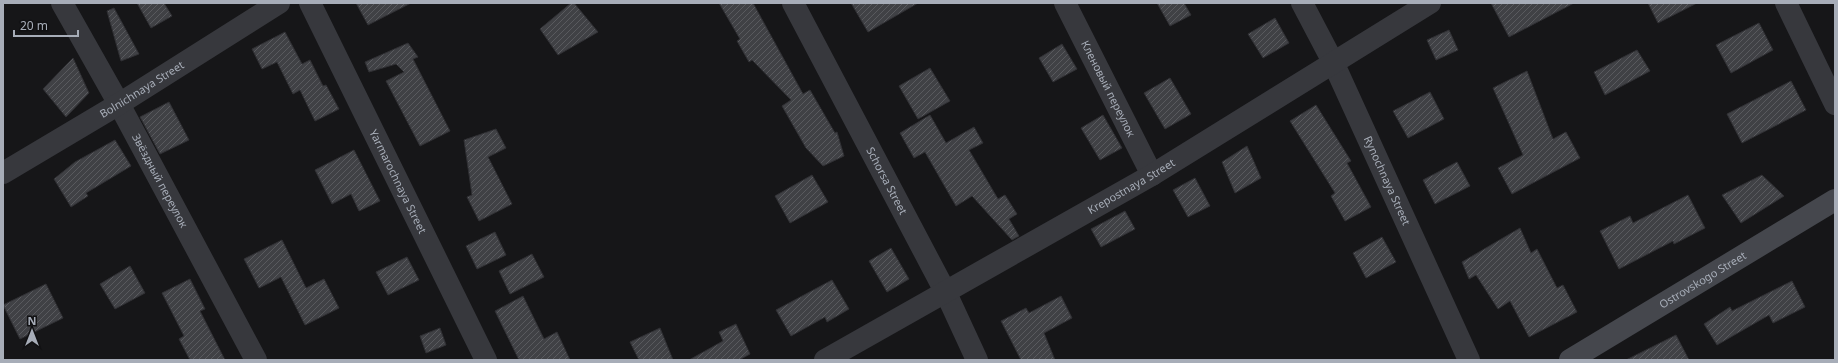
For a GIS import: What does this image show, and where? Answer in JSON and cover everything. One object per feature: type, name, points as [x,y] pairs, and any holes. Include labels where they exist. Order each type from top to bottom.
[{"type":"street","name":"Звёздный переулок","points":[[62,3],[119,104],[256,360]]},
{"type":"street","name":"Bolnichnaya Street","points":[[3,173],[119,104],[279,3]]},
{"type":"street","name":"Yarmarochnaya Street","points":[[310,3],[486,360]]},
{"type":"street","name":"Schorsa Street","points":[[793,3],[946,293],[978,360]]},
{"type":"street","name":"Кленовый переулок","points":[[1065,3],[1152,175]]},
{"type":"street","name":"Rynochnaya Street","points":[[1302,3],[1332,62],[1469,360]]},
{"type":"street","name":"Krepostnaya Street","points":[[826,360],[1152,175],[1332,62],[1430,3]]},
{"type":"street","points":[[1786,3],[1835,104]]},
{"type":"street","name":"Ostrovskogo Street","points":[[1570,360],[1835,200]]},
{"type":"building","points":[[137,3],[164,3],[172,16],[151,28]]},
{"type":"building","points":[[356,3],[411,3],[368,25]]},
{"type":"building","points":[[571,3],[574,3],[598,32],[558,55],[540,29]]},
{"type":"building","points":[[719,3],[753,3],[803,94],[810,90],[835,133],[837,132],[844,156],[823,166],[806,148],[782,106],[791,100],[752,60],[749,62],[737,41],[740,39]]},
{"type":"building","points":[[851,3],[918,3],[868,32]]},
{"type":"building","points":[[1157,3],[1184,3],[1191,15],[1170,26]]},
{"type":"building","points":[[1491,3],[1574,3],[1509,37]]},
{"type":"building","points":[[1648,3],[1697,3],[1658,23]]},
{"type":"building","points":[[114,8],[139,54],[121,61],[107,11]]},
{"type":"building","points":[[1275,18],[1289,43],[1263,58],[1248,34]]},
{"type":"building","points":[[1759,23],[1773,50],[1731,73],[1716,45]]},
{"type":"building","points":[[1449,30],[1458,50],[1436,60],[1427,40]]},
{"type":"building","points":[[285,32],[302,64],[310,60],[323,86],[326,85],[339,109],[315,121],[300,90],[293,94],[277,62],[262,69],[252,49]]},
{"type":"building","points":[[408,43],[418,57],[413,59],[450,131],[420,146],[386,81],[404,72],[396,64],[369,72],[365,62]]},
{"type":"building","points":[[1062,44],[1077,69],[1053,82],[1039,58]]},
{"type":"building","points":[[1637,50],[1650,71],[1605,95],[1594,72]]},
{"type":"building","points":[[73,58],[89,93],[66,117],[43,89]]},
{"type":"building","points":[[930,68],[950,101],[918,119],[899,86]]},
{"type":"building","points":[[1527,71],[1553,139],[1566,132],[1580,158],[1512,194],[1498,168],[1523,155],[1493,88]]},
{"type":"building","points":[[1170,78],[1191,114],[1165,129],[1144,93]]},
{"type":"building","points":[[1791,81],[1806,110],[1742,143],[1727,114]]},
{"type":"building","points":[[1430,92],[1444,119],[1408,138],[1393,111]]},
{"type":"building","points":[[169,102],[189,140],[160,154],[140,117]]},
{"type":"building","points":[[1316,105],[1351,161],[1347,163],[1371,207],[1345,221],[1331,196],[1335,193],[1290,121]]},
{"type":"building","points":[[930,115],[946,143],[974,127],[983,143],[969,150],[998,199],[1005,195],[1017,214],[1009,219],[1019,236],[1012,240],[972,196],[956,206],[925,152],[914,158],[900,133]]},
{"type":"building","points":[[1103,115],[1122,148],[1100,160],[1081,128]]},
{"type":"building","points":[[496,129],[506,148],[488,157],[512,204],[479,221],[467,197],[472,195],[464,140]]},
{"type":"building","points":[[115,140],[131,166],[86,193],[88,196],[71,207],[54,179],[75,162]]},
{"type":"building","points":[[1247,146],[1261,178],[1235,193],[1222,162]]},
{"type":"building","points":[[354,150],[380,201],[359,211],[351,194],[332,204],[315,170]]},
{"type":"building","points":[[1457,162],[1470,186],[1435,204],[1423,180]]},
{"type":"building","points":[[812,175],[828,202],[790,223],[775,196]]},
{"type":"building","points":[[1762,175],[1784,196],[1741,223],[1722,195]]},
{"type":"building","points":[[1195,178],[1210,206],[1188,217],[1173,190]]},
{"type":"building","points":[[1688,195],[1705,228],[1674,244],[1673,241],[1619,269],[1600,231],[1630,216],[1633,223]]},
{"type":"building","points":[[1125,211],[1135,229],[1101,247],[1091,229]]},
{"type":"building","points":[[1520,228],[1531,253],[1537,249],[1557,288],[1563,285],[1577,312],[1529,337],[1510,301],[1498,309],[1476,275],[1469,279],[1462,262]]},
{"type":"building","points":[[495,232],[506,255],[477,269],[466,246]]},
{"type":"building","points":[[1382,237],[1396,262],[1366,278],[1353,253]]},
{"type":"building","points":[[282,240],[306,288],[324,279],[339,308],[305,325],[281,277],[259,288],[244,259]]},
{"type":"building","points":[[891,248],[909,279],[887,292],[869,261]]},
{"type":"building","points":[[532,254],[544,277],[510,294],[499,271]]},
{"type":"building","points":[[407,257],[419,280],[388,295],[376,272]]},
{"type":"building","points":[[130,266],[145,293],[115,309],[100,284]]},
{"type":"building","points":[[190,279],[205,309],[200,311],[225,360],[190,360],[179,339],[184,336],[162,293]]},
{"type":"building","points":[[832,280],[849,309],[827,322],[825,317],[791,336],[776,310]]},
{"type":"building","points":[[1792,281],[1805,307],[1773,323],[1769,315],[1717,345],[1704,324],[1730,307],[1732,311]]},
{"type":"building","points":[[46,284],[63,318],[20,339],[3,305]]},
{"type":"building","points":[[523,296],[544,339],[557,332],[570,360],[519,360],[495,311]]},
{"type":"building","points":[[1061,296],[1072,318],[1044,333],[1055,360],[1021,360],[1001,321],[1026,308],[1029,313]]},
{"type":"building","points":[[736,324],[750,354],[739,360],[689,360],[723,341],[719,332]]},
{"type":"building","points":[[440,328],[446,345],[426,353],[420,336]]},
{"type":"building","points":[[660,328],[673,360],[639,360],[630,342]]},
{"type":"building","points":[[1676,335],[1689,360],[1626,360]]}]
